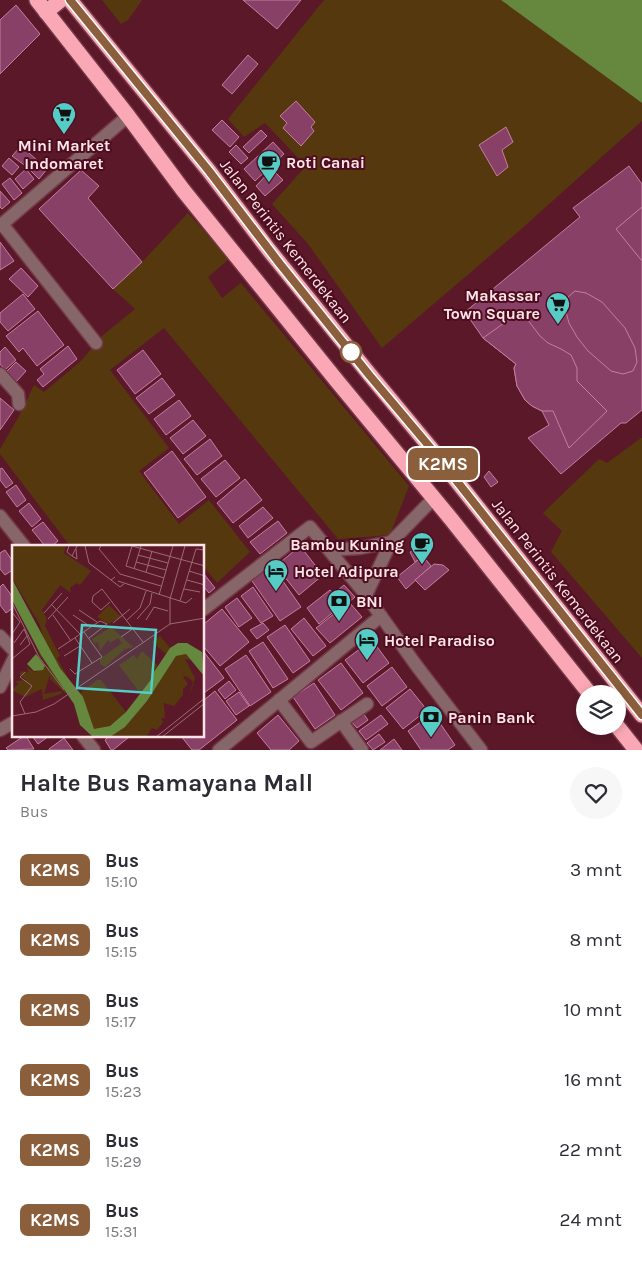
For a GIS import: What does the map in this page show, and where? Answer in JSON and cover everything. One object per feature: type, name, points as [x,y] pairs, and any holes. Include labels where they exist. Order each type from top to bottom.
[{"type":"highway","points":[[60,0],[41,6],[128,116],[183,190],[330,374],[434,498],[583,685]]},
{"type":"highway","name":"Jalan Perintis Kemerdekaan","points":[[70,0],[209,171],[281,265],[429,446],[642,715]]},
{"type":"highway","points":[[624,735],[636,750]]},
{"type":"street","points":[[96,343],[1,225],[128,116]]},
{"type":"street","points":[[0,374],[18,394],[19,404]]},
{"type":"street","points":[[366,595],[391,542],[434,498]]},
{"type":"street","points":[[0,516],[23,545]]},
{"type":"street","points":[[205,608],[310,527],[366,595],[481,750]]},
{"type":"street","points":[[328,550],[360,548],[391,542]]},
{"type":"street","points":[[219,750],[382,616]]},
{"type":"street","points":[[0,636],[12,649]]},
{"type":"street","points":[[0,687],[12,662]]},
{"type":"street","points":[[279,700],[311,742],[367,704]]},
{"type":"street","points":[[341,722],[362,750]]},
{"type":"street","points":[[0,730],[12,723]]},
{"type":"street","points":[[85,738],[94,750]]},
{"type":"shaded area","points":[[102,0],[142,0],[128,20],[121,24]]},
{"type":"shaded area","points":[[324,0],[501,0],[642,103],[642,121],[519,231],[382,348],[308,244],[272,204],[306,166],[265,123],[244,137],[228,119]]},
{"type":"shaded area","points":[[501,0],[642,0],[642,103],[516,11]]},
{"type":"shaded area","points":[[188,213],[229,259],[208,277],[222,298],[241,283],[409,486],[390,535],[338,539],[164,328],[110,370],[169,448],[139,471],[179,524],[209,500],[250,552],[217,583],[205,568],[205,545],[69,545],[0,454],[0,449],[34,385],[44,392],[80,362],[103,335],[135,309],[113,289],[142,262]]},
{"type":"shaded area","points":[[641,438],[642,658],[551,552],[562,531],[543,513],[599,459],[607,463]]},
{"type":"building","points":[[243,0],[301,0],[277,29]]},
{"type":"building","points":[[16,5],[40,34],[0,74],[0,20]]},
{"type":"building","points":[[248,55],[258,64],[232,94],[222,85]]},
{"type":"building","points":[[296,101],[315,122],[311,127],[314,131],[301,146],[283,128],[287,123],[280,116]]},
{"type":"building","points":[[222,120],[239,137],[230,147],[212,130]]},
{"type":"building","points":[[506,127],[513,142],[502,150],[508,167],[497,176],[479,145]]},
{"type":"building","points":[[261,130],[267,136],[249,153],[243,147]]},
{"type":"building","points":[[273,142],[284,154],[255,181],[244,169]]},
{"type":"building","points":[[236,145],[248,158],[241,164],[229,152]]},
{"type":"building","points":[[21,146],[47,169],[39,179],[12,156]]},
{"type":"building","points":[[9,158],[19,167],[12,175],[2,166]]},
{"type":"building","name":"Makassar Town Square","points":[[629,166],[642,184],[642,410],[626,423],[621,423],[561,474],[528,438],[549,425],[542,411],[525,400],[517,386],[514,368],[516,364],[483,338],[465,312],[580,217],[573,208]]},
{"type":"building","points":[[26,169],[34,179],[23,189],[15,179]]},
{"type":"building","name":"Roti Canai","points":[[272,169],[283,180],[265,196],[256,186]]},
{"type":"building","points":[[81,170],[99,186],[88,198],[142,262],[113,289],[39,209]]},
{"type":"building","points":[[10,178],[22,193],[14,200],[2,184]]},
{"type":"building","points":[[0,191],[10,202],[2,209],[0,207]]},
{"type":"building","points":[[642,207],[642,261],[616,229]]},
{"type":"building","points":[[0,242],[14,261],[0,270]]},
{"type":"building","points":[[21,268],[38,286],[28,297],[9,279]]},
{"type":"building","points":[[575,291],[586,293],[602,302],[625,328],[635,348],[637,362],[633,371],[623,374],[611,371],[588,351],[577,337],[569,323],[565,308],[568,297]]},
{"type":"building","points":[[23,294],[35,309],[8,331],[0,322],[0,313]]},
{"type":"building","points":[[38,311],[64,345],[37,366],[23,348],[19,352],[6,336]]},
{"type":"building","points":[[521,311],[540,336],[548,343],[571,355],[577,368],[577,381],[607,411],[569,448],[553,411],[542,411],[525,400],[517,386],[514,368],[516,364],[483,338]]},
{"type":"building","points":[[68,346],[77,359],[43,387],[37,380],[44,374],[40,369]]},
{"type":"building","points":[[5,347],[16,360],[5,370],[0,364],[0,352]]},
{"type":"building","points":[[143,350],[161,374],[135,394],[117,370]]},
{"type":"building","points":[[16,362],[26,371],[16,382],[6,372]]},
{"type":"building","points":[[162,378],[175,395],[149,414],[136,398]]},
{"type":"building","points":[[0,398],[14,410],[0,430]]},
{"type":"building","points":[[179,400],[191,416],[166,435],[154,419]]},
{"type":"building","points":[[193,420],[206,436],[183,454],[170,438]]},
{"type":"building","points":[[210,439],[222,456],[197,475],[184,459]]},
{"type":"building","points":[[172,451],[206,497],[178,518],[144,473]]},
{"type":"building","points":[[225,460],[240,478],[216,497],[201,479]]},
{"type":"building","points":[[2,468],[13,483],[6,488],[0,480],[0,469]]},
{"type":"building","points":[[489,471],[498,482],[491,487],[484,477]]},
{"type":"building","points":[[245,479],[262,500],[233,523],[217,503]]},
{"type":"building","points":[[16,485],[26,500],[17,507],[6,492]]},
{"type":"building","points":[[29,503],[41,519],[32,527],[19,511]]},
{"type":"building","points":[[263,507],[273,518],[248,538],[239,526]]},
{"type":"building","points":[[278,521],[287,533],[260,554],[250,542]]},
{"type":"building","points":[[43,522],[58,541],[53,545],[44,545],[32,530]]},
{"type":"building","points":[[300,546],[323,575],[299,595],[276,566]]},
{"type":"building","points":[[416,549],[423,556],[415,562],[410,552]]},
{"type":"building","points":[[5,550],[12,560],[12,570],[5,575],[0,569],[0,553]]},
{"type":"building","points":[[423,556],[431,566],[406,589],[397,577]]},
{"type":"building","name":"Hotel Adipura","points":[[271,564],[301,607],[280,621],[250,578]]},
{"type":"building","points":[[434,564],[443,565],[449,570],[425,590],[415,580]]},
{"type":"building","points":[[205,575],[215,588],[209,593],[205,588]]},
{"type":"building","points":[[3,584],[12,596],[12,608],[6,613],[0,605],[0,587]]},
{"type":"building","points":[[344,585],[355,597],[349,602],[338,590]]},
{"type":"building","points":[[253,587],[273,616],[261,623],[241,596]]},
{"type":"building","points":[[330,590],[343,604],[319,624],[307,608]]},
{"type":"building","points":[[237,598],[252,618],[239,627],[225,607]]},
{"type":"building","name":"BNI","points":[[349,602],[362,617],[330,643],[316,628]]},
{"type":"building","points":[[222,609],[249,642],[220,666],[205,648],[205,623]]},
{"type":"building","points":[[304,618],[326,646],[313,656],[291,629]]},
{"type":"building","points":[[263,623],[269,630],[257,639],[250,630]]},
{"type":"building","points":[[285,625],[310,661],[293,673],[267,637]]},
{"type":"building","name":"Hotel Paradiso","points":[[372,640],[389,663],[363,683],[345,660]]},
{"type":"building","points":[[263,642],[288,679],[273,688],[249,651]]},
{"type":"building","points":[[205,653],[224,678],[205,692]]},
{"type":"building","points":[[246,655],[271,692],[250,706],[225,669]]},
{"type":"building","points":[[341,663],[363,693],[341,710],[318,680]]},
{"type":"building","points":[[392,667],[407,687],[382,706],[367,686]]},
{"type":"building","points":[[229,681],[236,690],[225,699],[218,690]]},
{"type":"building","points":[[314,683],[335,715],[315,729],[293,697]]},
{"type":"building","points":[[410,689],[427,710],[403,729],[386,708]]},
{"type":"building","points":[[215,691],[237,720],[199,750],[192,750],[183,738],[205,738],[205,699]]},
{"type":"building","points":[[239,692],[249,706],[236,715],[226,701]]},
{"type":"building","points":[[361,710],[368,720],[357,728],[349,719]]},
{"type":"building","name":"Panin Bank","points":[[433,713],[455,745],[448,750],[421,750],[408,731]]},
{"type":"building","points":[[278,715],[299,741],[289,750],[271,750],[257,733]]},
{"type":"building","points":[[381,715],[388,724],[366,740],[359,731]]},
{"type":"building","points":[[379,734],[385,742],[373,750],[367,743]]},
{"type":"building","points":[[21,738],[27,738],[34,749],[8,750],[6,748]]},
{"type":"building","points":[[34,738],[46,738],[38,744]]},
{"type":"building","points":[[64,738],[73,750],[49,750],[49,749]]},
{"type":"building","points":[[107,738],[128,738],[113,750],[111,750],[105,740]]},
{"type":"building","points":[[394,739],[402,750],[380,750]]},
{"type":"bus line","name":"K2MS","points":[[70,0],[209,171],[269,250],[370,376],[429,446],[642,715]]},
{"type":"place","name":"Mini Market Indomaret","points":[[64,135]]},
{"type":"place","name":"Roti Canai","points":[[269,183]]},
{"type":"place","name":"Makassar Town Square","points":[[558,325]]},
{"type":"place","name":"Bambu Kuning","points":[[422,565]]},
{"type":"place","name":"Hotel Adipura","points":[[276,592]]},
{"type":"place","name":"BNI","points":[[339,622]]},
{"type":"place","name":"Hotel Paradiso","points":[[367,661]]},
{"type":"place","name":"Panin Bank","points":[[431,738]]}]
